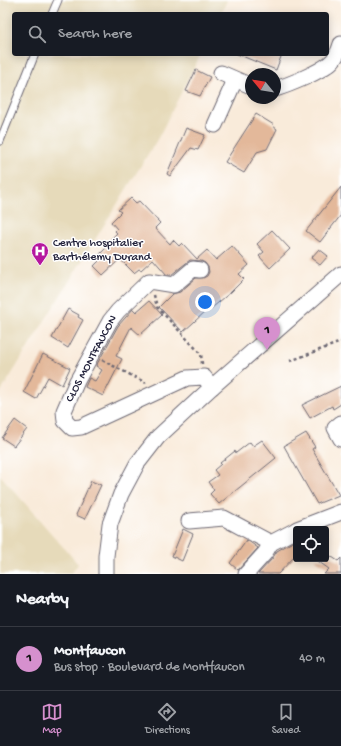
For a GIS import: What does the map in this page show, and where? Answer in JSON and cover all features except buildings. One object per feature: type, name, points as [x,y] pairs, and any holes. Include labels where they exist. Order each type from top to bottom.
[{"type":"street","points":[[281,86],[320,70],[330,63],[338,54],[341,44]]},
{"type":"street","points":[[221,73],[245,84]]},
{"type":"street","points":[[215,125],[235,80]]},
{"type":"street","points":[[149,281],[174,285],[193,269],[200,270]]},
{"type":"street","points":[[106,574],[106,556],[110,524],[120,494],[137,464],[158,437],[208,382],[341,274]]},
{"type":"street","name":"CLOS MONTFAUCON","points":[[149,281],[118,311],[110,322],[77,381],[64,411],[65,421],[72,428],[81,427],[160,391]]},
{"type":"street","points":[[160,391],[187,378],[208,382]]},
{"type":"street","points":[[341,423],[335,428],[341,439]]},
{"type":"street","points":[[305,526],[341,512]]},
{"type":"street","points":[[189,520],[224,518],[271,543]]},
{"type":"street","points":[[246,574],[265,553],[271,543],[293,531]]},
{"type":"lane","points":[[53,12],[58,0]]},
{"type":"lane","points":[[0,141],[34,56]]},
{"type":"path","points":[[149,281],[157,308],[201,354],[208,382]]},
{"type":"path","points":[[290,361],[341,342]]},
{"type":"path","points":[[91,354],[160,391]]},
{"type":"shaded area","name":"Centre hospitalier Barthélemy Durand","points":[[0,0],[227,0],[222,12],[12,12],[12,56],[200,56],[158,138],[0,393]]},
{"type":"shaded area","points":[[0,475],[78,564],[71,574],[0,574]]},
{"type":"place","name":"Centre hospitalier Barthélemy Durand","points":[[40,266]]},
{"type":"place","name":"Montfaucon","points":[[267,350]]}]
